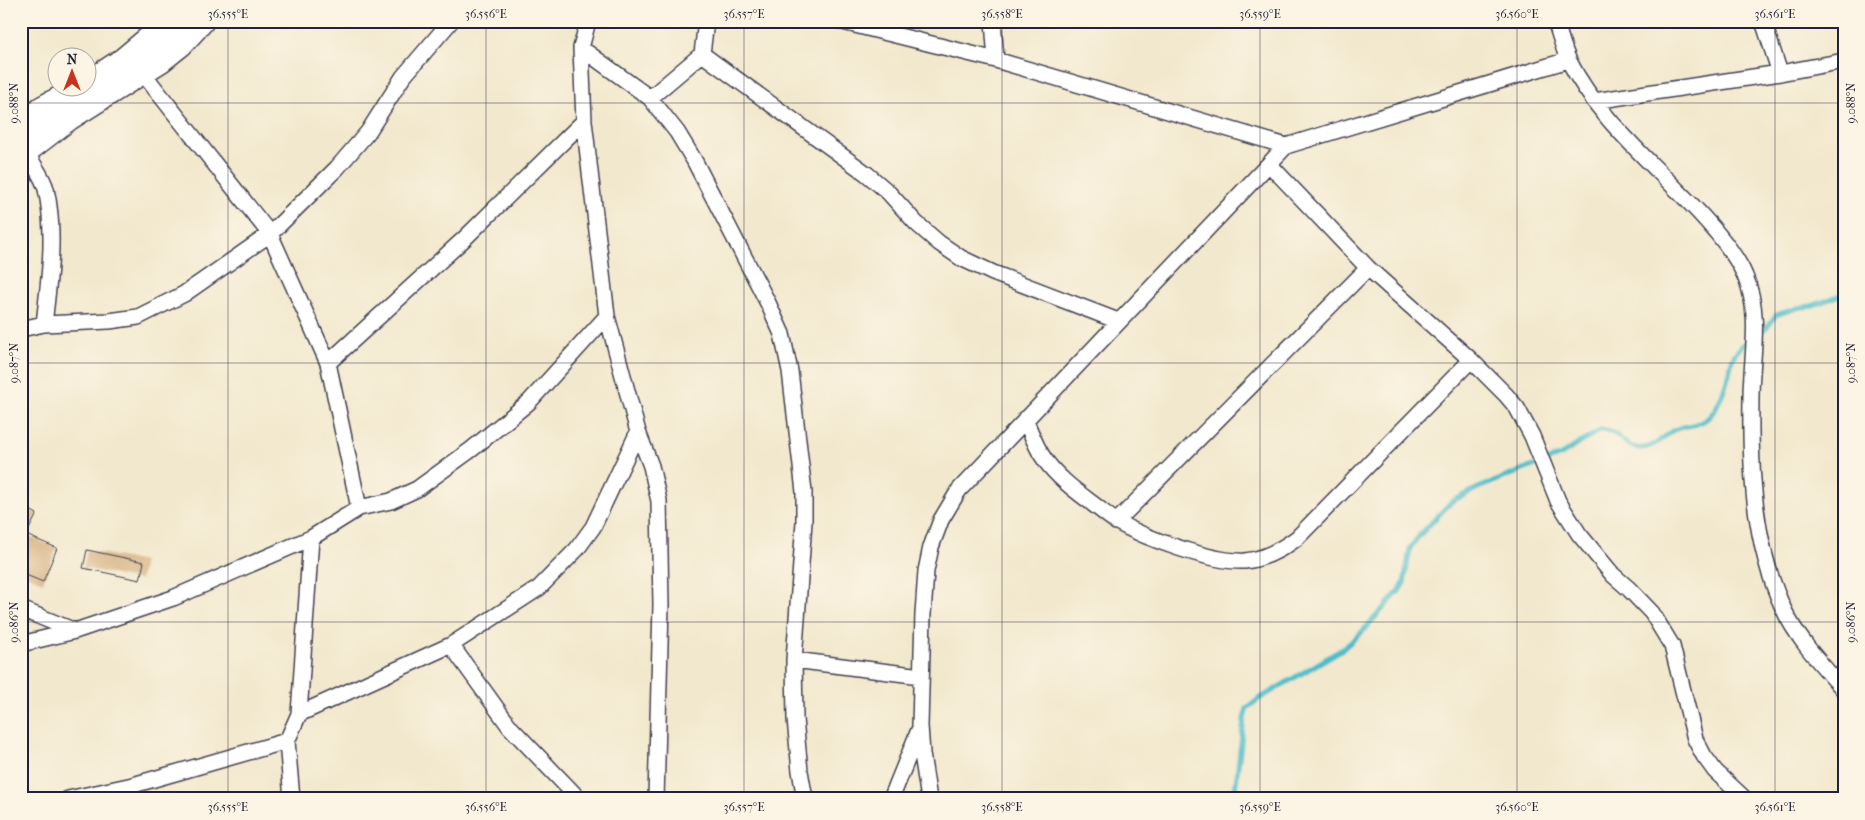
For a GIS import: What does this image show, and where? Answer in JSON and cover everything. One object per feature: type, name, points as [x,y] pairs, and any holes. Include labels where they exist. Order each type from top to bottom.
[{"type":"highway","points":[[22,142],[68,118],[132,67],[171,21]]},
{"type":"highway","points":[[98,80],[132,67],[160,60],[180,44],[201,21]]},
{"type":"highway","points":[[22,142],[42,109],[62,98]]},
{"type":"street","points":[[21,329],[44,324],[109,321],[138,317],[184,294],[270,234],[343,161],[368,132],[403,77],[451,21]]},
{"type":"street","points":[[588,21],[581,48],[584,121],[607,316],[638,432],[652,466],[659,501],[661,605],[656,799]]},
{"type":"street","points":[[650,98],[702,54],[706,21]]},
{"type":"street","points":[[839,21],[996,60],[1286,146]]},
{"type":"street","points":[[993,21],[996,60]]},
{"type":"street","points":[[1555,21],[1568,60],[1594,101],[1617,130],[1703,217],[1730,252],[1745,276],[1753,308],[1755,338],[1751,396],[1754,498],[1769,573],[1783,609],[1803,641],[1844,690]]},
{"type":"street","points":[[1763,21],[1780,73]]},
{"type":"street","points":[[581,48],[650,98],[677,132],[694,160],[782,334],[790,371],[804,492],[804,522],[794,660],[795,718],[800,771],[805,799]]},
{"type":"street","points":[[702,54],[867,174],[888,192],[916,223],[939,244],[961,258],[993,273],[1118,321]]},
{"type":"street","points":[[929,799],[920,726],[926,571],[931,547],[941,520],[959,490],[1286,146],[1568,60]]},
{"type":"street","points":[[1594,101],[1780,73],[1844,61]]},
{"type":"street","points":[[132,67],[270,234],[328,363],[359,508]]},
{"type":"street","points":[[328,363],[464,239],[584,121]]},
{"type":"street","points":[[22,142],[46,187],[50,218],[49,281],[44,324]]},
{"type":"street","points":[[1269,164],[1368,268],[1471,360],[1517,408],[1532,436],[1558,501],[1579,534],[1613,575],[1629,588],[1652,613],[1668,639],[1677,664],[1695,739],[1715,772],[1745,799]]},
{"type":"street","points":[[1116,522],[1368,268]]},
{"type":"street","points":[[21,644],[75,631],[173,598],[311,538],[359,508],[391,501],[417,489],[472,449],[529,402],[607,316]]},
{"type":"street","points":[[1025,419],[1045,460],[1062,480],[1116,522],[1134,531],[1189,551],[1221,560],[1244,561],[1258,559],[1270,554],[1297,538],[1471,360]]},
{"type":"street","points":[[299,714],[451,645],[538,588],[577,549],[593,527],[638,432]]},
{"type":"street","points":[[292,799],[287,741],[299,714],[311,538]]},
{"type":"street","points":[[21,609],[75,631]]},
{"type":"street","points":[[451,645],[510,727],[579,799]]},
{"type":"street","points":[[794,660],[921,676]]},
{"type":"street","points":[[891,799],[920,726]]},
{"type":"street","points":[[68,799],[133,785],[287,741]]},
{"type":"building","points":[[21,505],[37,514],[26,535],[57,548],[43,582],[21,573]]},
{"type":"building","points":[[87,550],[144,562],[140,580],[83,568]]},
{"type":"waterway","points":[[1758,333],[1766,328],[1776,315],[1797,308],[1811,306],[1844,294]]},
{"type":"waterway","points":[[1234,799],[1247,708],[1344,648],[1361,633],[1404,583],[1410,548],[1451,502],[1478,488],[1561,455],[1602,429],[1608,430],[1629,445],[1644,448],[1657,443],[1676,429],[1705,420],[1714,411],[1723,392],[1735,354],[1751,338]]}]
